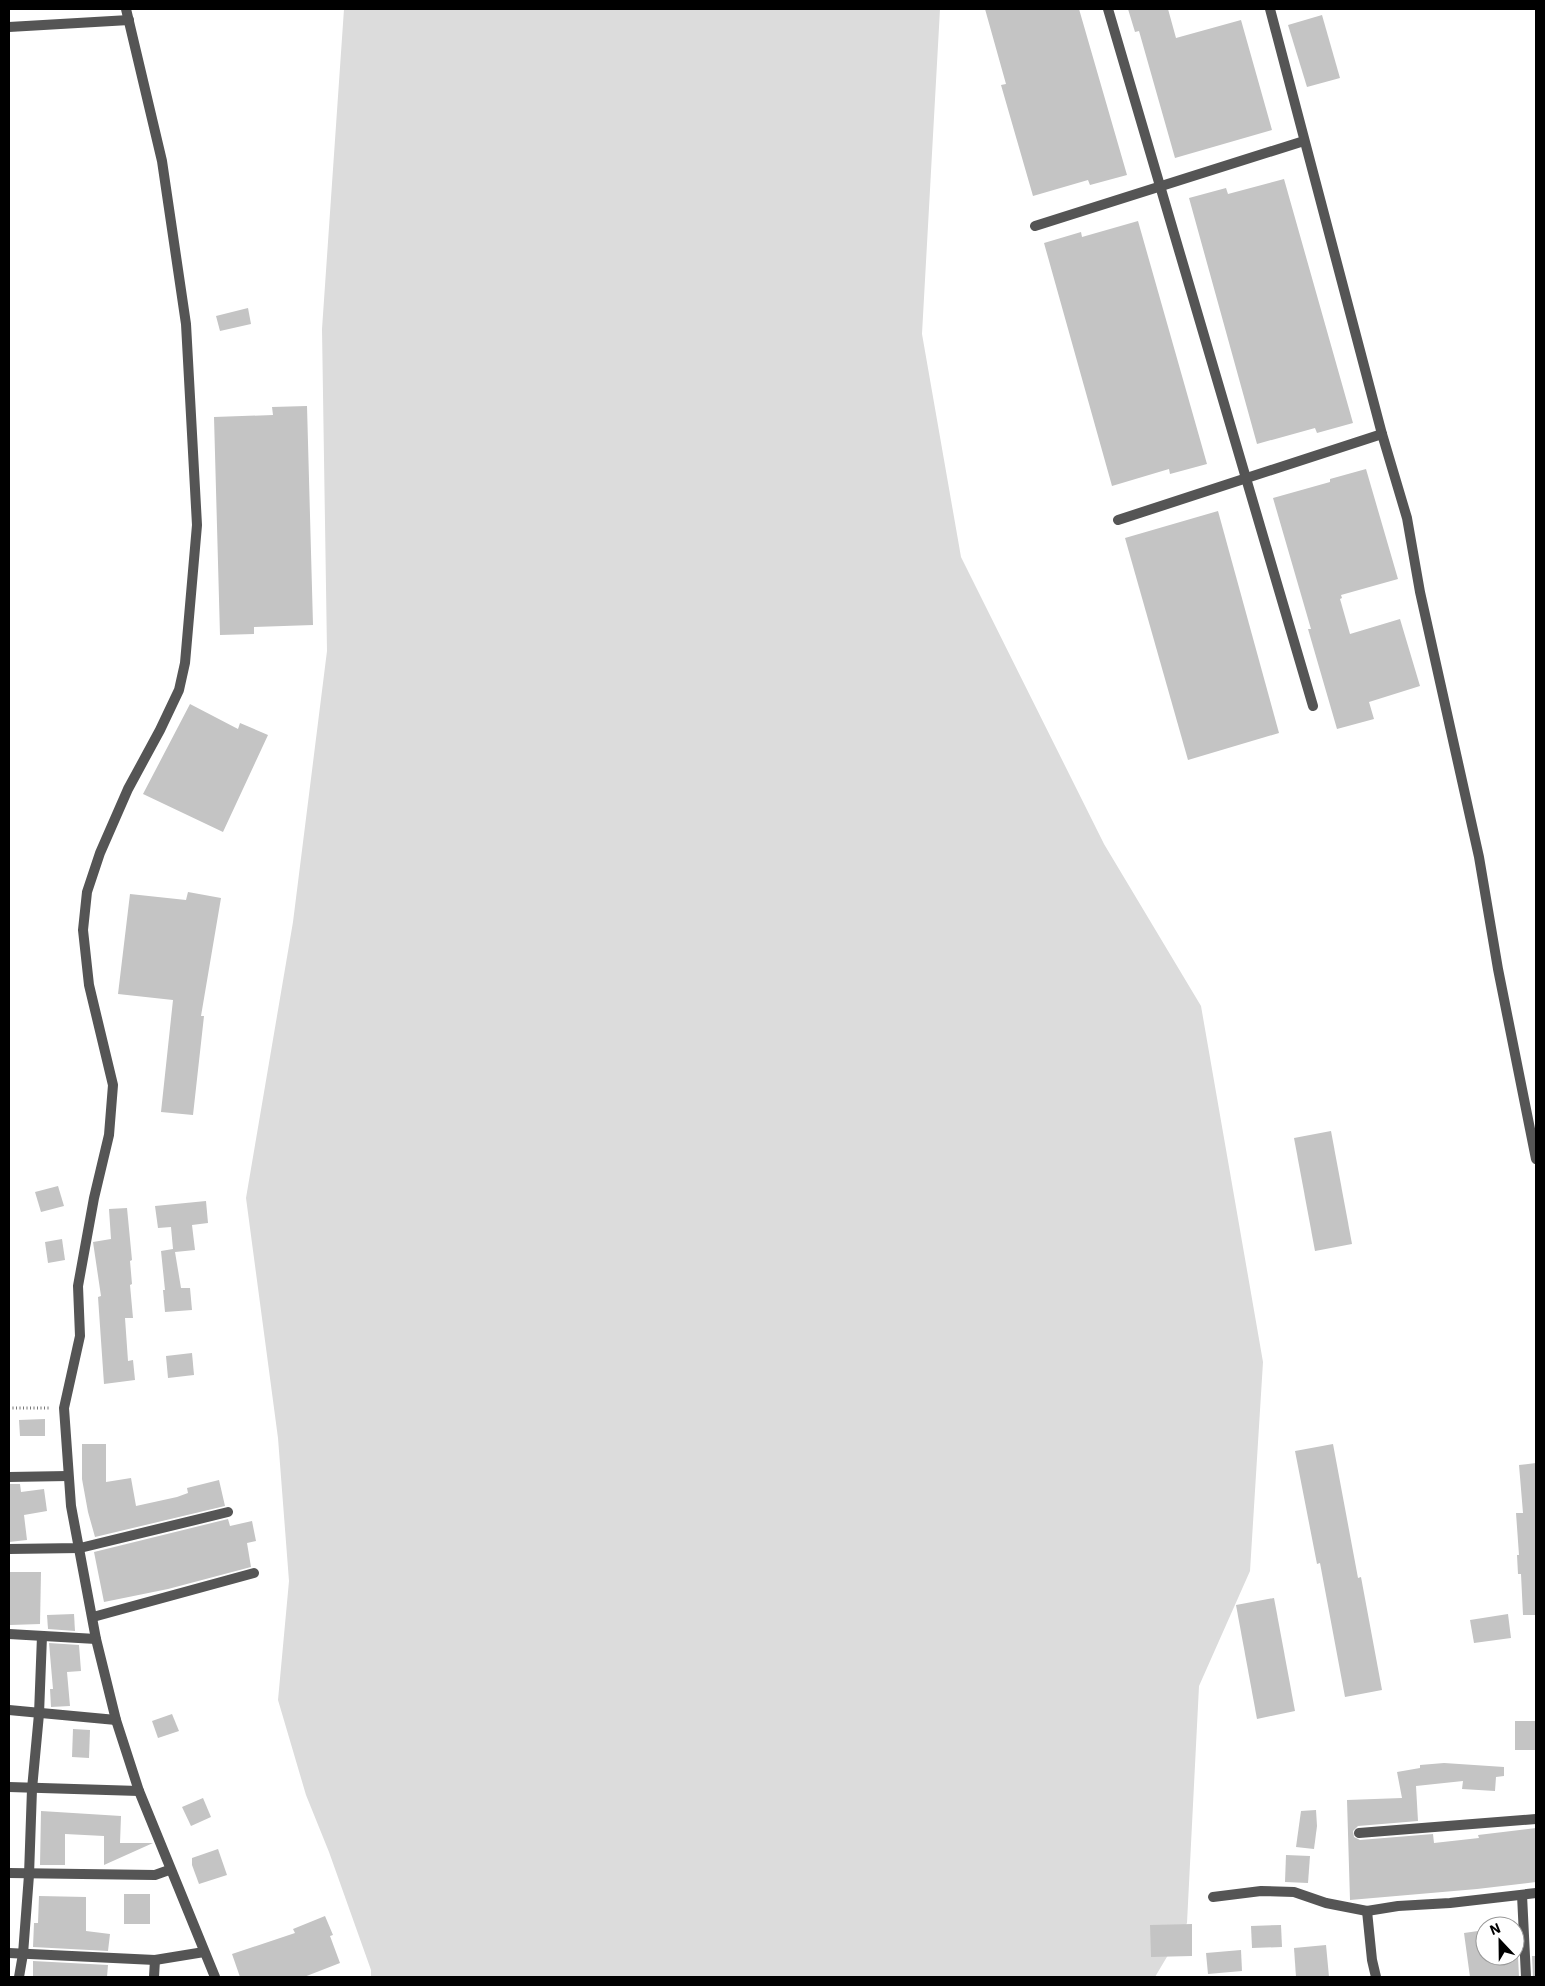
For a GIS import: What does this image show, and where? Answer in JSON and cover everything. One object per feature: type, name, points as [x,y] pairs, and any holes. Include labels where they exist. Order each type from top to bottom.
[{"type":"street","points":[[126,9],[162,161],[186,324],[197,525],[185,663],[179,690],[128,790],[100,853],[87,892],[83,930],[89,985],[113,1085],[109,1135],[94,1198],[78,1286],[80,1336],[64,1408],[71,1506],[96,1640],[116,1720],[139,1792],[169,1870],[215,1977]]},
{"type":"street","points":[[1108,9],[1313,706]]},
{"type":"street","points":[[1270,9],[1382,434],[1407,518],[1420,592],[1479,857],[1498,969],[1536,1159]]},
{"type":"street","points":[[9,27],[129,20]]},
{"type":"street","points":[[1035,226],[1304,141]]},
{"type":"street","points":[[1118,520],[1382,434]]},
{"type":"street","points":[[9,1477],[68,1476]]},
{"type":"street","points":[[9,1548],[80,1548],[228,1512]]},
{"type":"street","points":[[93,1617],[254,1573]]},
{"type":"street","points":[[9,1634],[96,1640]]},
{"type":"street","points":[[19,1977],[29,1875],[32,1789],[39,1714],[42,1636]]},
{"type":"street","points":[[9,1710],[116,1720]]},
{"type":"street","points":[[9,1788],[139,1792]]},
{"type":"street","points":[[1359,1833],[1536,1819]]},
{"type":"street","points":[[9,1873],[29,1875],[155,1875],[169,1870]]},
{"type":"street","points":[[1213,1898],[1260,1891],[1294,1892],[1326,1903],[1367,1911],[1398,1906],[1450,1904],[1536,1893]]},
{"type":"street","points":[[1522,1896],[1526,1977]]},
{"type":"street","points":[[1367,1911],[1372,1960],[1376,1977]]},
{"type":"street","points":[[9,1953],[155,1960],[204,1952]]},
{"type":"street","points":[[154,1977],[155,1960]]},
{"type":"path","points":[[9,1408],[64,1408]]},
{"type":"shaded area","points":[[344,9],[940,9],[922,334],[961,557],[1104,844],[1201,1006],[1263,1362],[1250,1571],[1199,1686],[1187,1923],[1155,1977],[371,1977],[371,1970],[329,1852],[306,1795],[278,1700],[289,1581],[278,1438],[246,1198],[293,922],[327,651],[322,329]]},
{"type":"building","points":[[985,9],[1079,9],[1127,175],[1090,185],[1088,180],[1033,196],[1001,85],[1006,84]]},
{"type":"building","points":[[1128,9],[1168,9],[1176,38],[1241,20],[1272,130],[1175,158],[1139,31],[1135,32]]},
{"type":"building","points":[[1322,15],[1340,78],[1307,87],[1288,25]]},
{"type":"building","points":[[1284,179],[1353,423],[1317,433],[1315,428],[1257,444],[1189,198],[1226,188],[1228,194]]},
{"type":"building","points":[[1138,221],[1207,464],[1170,474],[1169,469],[1112,486],[1044,243],[1081,232],[1082,237]]},
{"type":"building","points":[[248,308],[251,324],[220,331],[216,316]]},
{"type":"building","points":[[307,406],[313,625],[254,627],[254,634],[220,635],[214,417],[273,415],[272,407]]},
{"type":"building","points":[[1366,469],[1398,579],[1341,595],[1342,598],[1340,599],[1350,634],[1400,619],[1420,686],[1369,702],[1374,719],[1337,729],[1308,629],[1311,629],[1273,498],[1330,482],[1330,479]]},
{"type":"building","points":[[1218,511],[1279,733],[1188,760],[1125,538]]},
{"type":"building","points":[[190,704],[238,729],[240,723],[268,735],[223,832],[143,794]]},
{"type":"building","points":[[188,892],[221,898],[201,1016],[204,1016],[193,1115],[161,1112],[173,1000],[118,994],[130,894],[186,900]]},
{"type":"building","points":[[1331,1131],[1352,1244],[1315,1251],[1294,1138]]},
{"type":"building","points":[[58,1186],[64,1206],[41,1212],[35,1192]]},
{"type":"building","points":[[206,1201],[208,1223],[192,1225],[195,1250],[175,1252],[181,1288],[190,1288],[192,1310],[165,1312],[161,1251],[173,1249],[171,1227],[158,1228],[155,1206]]},
{"type":"building","points":[[127,1208],[132,1260],[130,1261],[132,1284],[130,1285],[133,1318],[125,1318],[128,1361],[133,1360],[135,1380],[104,1384],[98,1297],[101,1296],[93,1242],[111,1239],[109,1209]]},
{"type":"building","points":[[62,1239],[65,1260],[48,1263],[45,1242]]},
{"type":"building","points":[[192,1353],[194,1375],[168,1378],[166,1356]]},
{"type":"building","points":[[45,1419],[45,1436],[20,1436],[19,1420]]},
{"type":"building","points":[[82,1444],[106,1444],[106,1482],[131,1478],[136,1506],[177,1497],[188,1493],[187,1488],[219,1480],[225,1506],[95,1537],[82,1479]]},
{"type":"building","points":[[1333,1444],[1358,1578],[1361,1577],[1382,1690],[1345,1697],[1320,1563],[1317,1564],[1295,1451]]},
{"type":"building","points":[[1536,1463],[1536,1615],[1523,1615],[1521,1574],[1518,1574],[1517,1555],[1519,1555],[1516,1513],[1523,1513],[1519,1465]]},
{"type":"building","points":[[9,1484],[20,1484],[21,1492],[44,1489],[47,1511],[24,1515],[27,1540],[9,1542]]},
{"type":"building","points":[[228,1519],[230,1526],[252,1521],[256,1541],[247,1543],[251,1567],[168,1589],[104,1602],[94,1552]]},
{"type":"building","points":[[9,1572],[41,1572],[40,1624],[10,1625]]},
{"type":"building","points":[[1274,1598],[1295,1711],[1257,1719],[1236,1605]]},
{"type":"building","points":[[74,1614],[75,1631],[48,1629],[47,1615]]},
{"type":"building","points":[[1508,1614],[1511,1638],[1474,1643],[1470,1620]]},
{"type":"building","points":[[49,1643],[79,1645],[81,1671],[67,1672],[70,1706],[51,1707],[50,1689],[53,1689]]},
{"type":"building","points":[[172,1714],[179,1731],[158,1738],[152,1721]]},
{"type":"building","points":[[1515,1721],[1536,1721],[1536,1750],[1515,1750]]},
{"type":"building","points":[[73,1729],[90,1730],[89,1758],[72,1757]]},
{"type":"building","points":[[1444,1763],[1504,1767],[1504,1776],[1496,1777],[1495,1791],[1462,1789],[1463,1781],[1416,1786],[1418,1821],[1358,1826],[1353,1831],[1354,1837],[1360,1840],[1433,1834],[1434,1843],[1479,1838],[1478,1835],[1536,1828],[1536,1882],[1350,1900],[1347,1800],[1402,1798],[1397,1772],[1420,1768],[1420,1765]]},
{"type":"building","points":[[203,1798],[211,1817],[191,1826],[182,1807]]},
{"type":"building","points":[[1316,1810],[1317,1826],[1314,1849],[1296,1847],[1301,1811]]},
{"type":"building","points":[[41,1811],[121,1816],[120,1843],[153,1843],[104,1865],[104,1836],[65,1834],[65,1865],[40,1865]]},
{"type":"building","points":[[218,1849],[227,1875],[199,1884],[192,1865],[192,1858]]},
{"type":"building","points":[[1286,1855],[1310,1856],[1308,1883],[1285,1882]]},
{"type":"building","points":[[124,1894],[150,1894],[150,1924],[124,1924]]},
{"type":"building","points":[[39,1896],[86,1897],[86,1931],[110,1934],[108,1951],[33,1947],[34,1923],[38,1923]]},
{"type":"building","points":[[325,1916],[333,1935],[330,1936],[340,1963],[304,1977],[240,1977],[232,1954],[295,1933],[293,1929]]},
{"type":"building","points":[[1192,1924],[1192,1956],[1151,1957],[1150,1925]]},
{"type":"building","points":[[1281,1925],[1282,1947],[1252,1948],[1251,1926]]},
{"type":"building","points":[[1475,1931],[1475,1966],[1518,1966],[1519,1977],[1470,1977],[1464,1933]]},
{"type":"building","points":[[1326,1945],[1329,1977],[1296,1977],[1294,1948]]},
{"type":"building","points":[[1241,1950],[1242,1971],[1208,1974],[1206,1953]]},
{"type":"building","points":[[1532,1956],[1536,1956],[1536,1977],[1533,1977]]},
{"type":"building","points":[[33,1961],[108,1965],[107,1977],[33,1977]]}]
